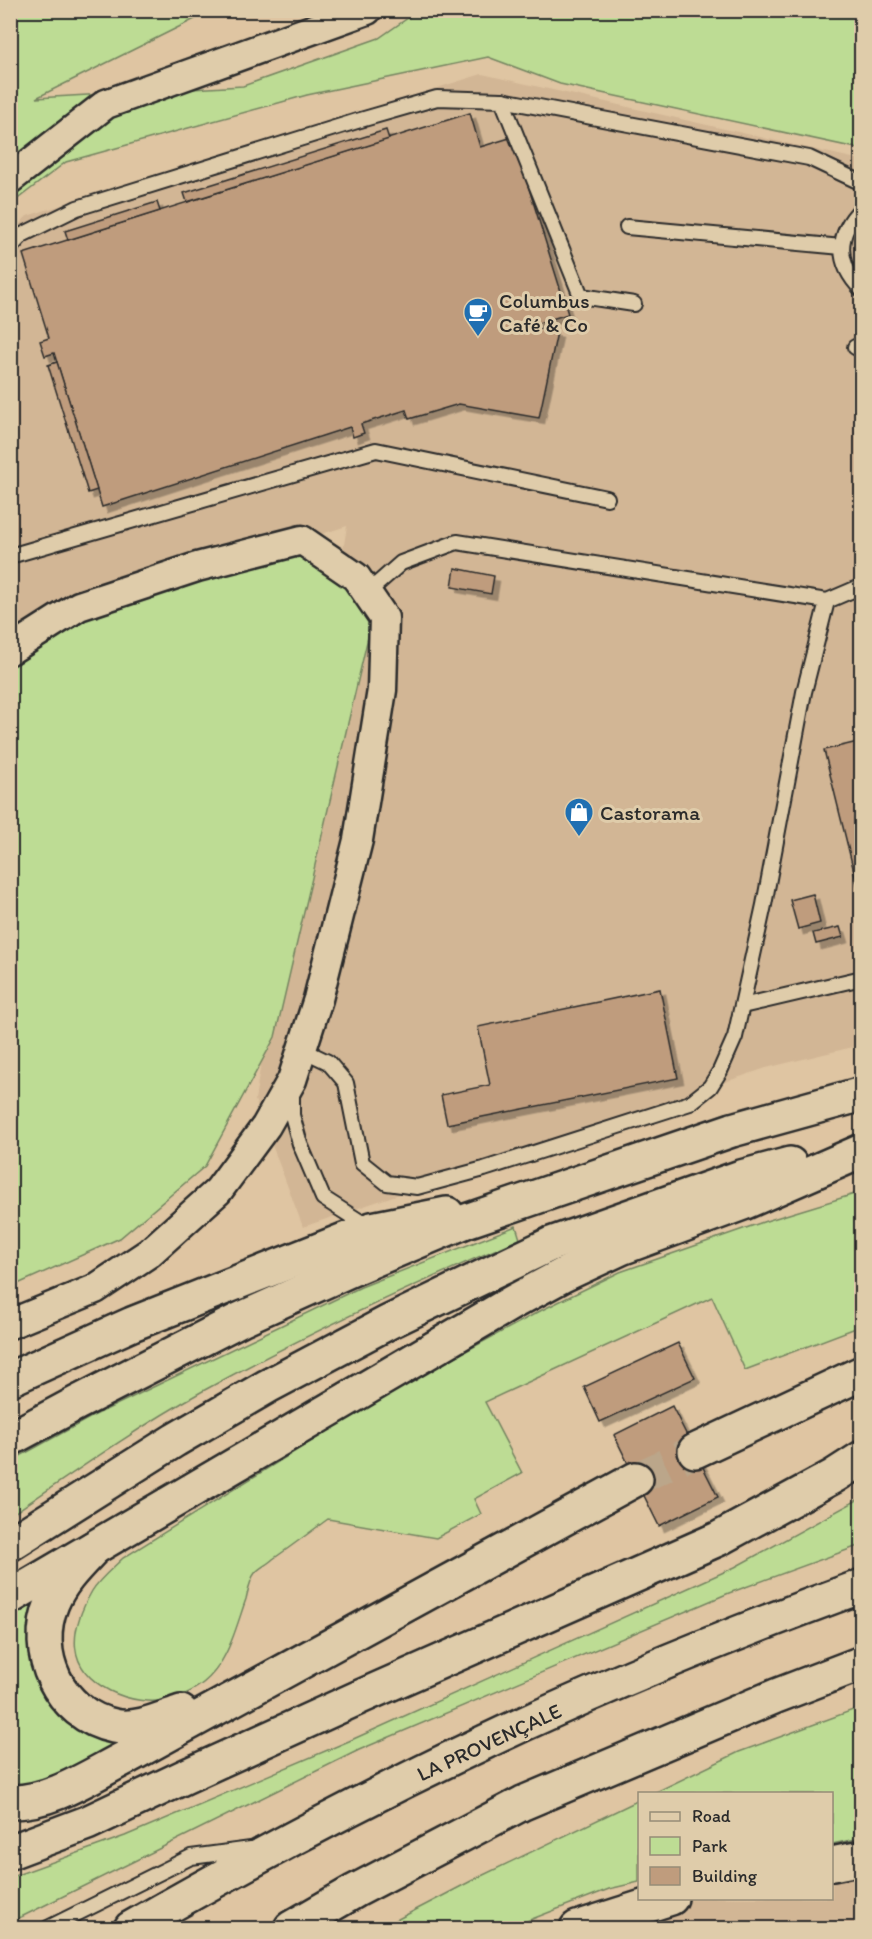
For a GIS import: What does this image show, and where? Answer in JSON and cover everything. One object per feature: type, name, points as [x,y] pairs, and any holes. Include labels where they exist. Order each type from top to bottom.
[{"type":"main road","points":[[10,1439],[77,1402],[241,1319],[466,1221],[732,1130],[861,1094]]},
{"type":"main road","points":[[10,1544],[175,1440],[268,1386],[389,1322],[551,1244],[741,1177],[861,1145]]},
{"type":"main road","points":[[10,1597],[513,1302],[563,1275],[621,1248],[743,1203],[861,1151]]},
{"type":"main road","points":[[10,1379],[132,1324],[372,1229],[552,1193]]},
{"type":"main road","points":[[695,1451],[861,1372]]},
{"type":"main road","points":[[10,1852],[87,1823],[184,1777],[718,1539],[834,1476],[861,1458]]},
{"type":"main road","points":[[10,1802],[39,1799],[62,1791],[636,1479]]},
{"type":"main road","points":[[93,1548],[64,1581],[51,1604],[44,1645],[48,1669],[63,1696],[88,1716],[115,1726],[145,1725],[201,1705],[301,1661]]},
{"type":"main road","name":"LA PROVENÇALE","points":[[131,1929],[282,1845],[409,1779],[497,1737],[752,1627],[861,1586]]},
{"type":"main road","points":[[291,1929],[355,1891],[523,1803],[776,1696],[861,1663]]},
{"type":"main road","points":[[10,1822],[37,1820],[71,1812],[184,1777]]},
{"type":"main road","points":[[833,1864],[861,1858]]},
{"type":"main road","points":[[577,1929],[668,1900]]},
{"type":"street","points":[[10,179],[106,104],[367,10]]},
{"type":"street","points":[[10,650],[79,606],[196,567],[302,540],[356,577],[384,618],[382,690],[358,840],[318,999],[292,1080],[266,1126],[218,1191],[149,1253],[95,1288],[10,1324]]},
{"type":"lane","points":[[10,248],[22,236],[77,208],[437,98],[502,100],[809,158],[861,183]]},
{"type":"lane","points":[[502,100],[581,296],[634,304]]},
{"type":"lane","points":[[861,208],[852,218],[845,232],[842,247],[844,264],[852,280],[861,290]]},
{"type":"lane","points":[[627,227],[842,247]]},
{"type":"lane","points":[[10,556],[376,450],[607,498]]},
{"type":"lane","points":[[367,593],[401,563],[458,542],[827,601],[861,586]]},
{"type":"lane","points":[[303,1050],[328,1062],[346,1083],[362,1163],[387,1183],[417,1186],[484,1169],[690,1103],[710,1087],[735,1037],[764,905],[804,692],[827,601]]},
{"type":"lane","points":[[742,1006],[861,978]]},
{"type":"lane","points":[[292,1080],[292,1115],[300,1144],[323,1198],[372,1229]]},
{"type":"lane","points":[[48,1929],[191,1857],[282,1845]]},
{"type":"shaded area","name":"Castorama","points":[[482,74],[861,160],[861,1045],[766,1068],[303,1227],[255,1100],[347,526],[11,632],[10,234],[27,216]]},
{"type":"shaded area","points":[[861,1848],[861,1928],[546,1928],[638,1897],[638,1900],[833,1900],[833,1855]]},
{"type":"green space","points":[[11,11],[211,11],[36,98],[243,86],[379,38],[418,11],[861,11],[861,149],[560,84],[488,57],[307,95],[66,162],[11,204]]},
{"type":"green space","points":[[301,551],[347,586],[372,620],[275,1037],[205,1166],[120,1238],[11,1287],[11,664],[89,615]]},
{"type":"green space","points":[[861,1192],[861,1326],[745,1370],[712,1297],[485,1402],[522,1473],[474,1499],[481,1514],[436,1538],[328,1519],[259,1569],[249,1585],[229,1646],[214,1673],[203,1684],[171,1699],[148,1701],[132,1699],[110,1691],[95,1682],[78,1660],[76,1634],[84,1606],[102,1578],[123,1558],[394,1390],[542,1310],[620,1272],[766,1221]]},
{"type":"green space","points":[[516,1226],[520,1239],[359,1311],[201,1392],[128,1436],[11,1515],[11,1461],[93,1416],[361,1287]]},
{"type":"green space","points":[[861,1498],[861,1545],[729,1593],[359,1750],[11,1922],[11,1877],[125,1836],[349,1741],[735,1567]]},
{"type":"green space","points":[[38,1599],[30,1650],[35,1673],[44,1692],[139,1741],[74,1776],[11,1788],[10,1618]]},
{"type":"green space","points":[[861,1707],[861,1838],[833,1844],[833,1792],[656,1792],[739,1752]]},
{"type":"green space","points":[[638,1800],[638,1882],[609,1889],[509,1928],[381,1928],[475,1879]]},
{"type":"building","points":[[470,113],[480,147],[513,137],[568,314],[538,323],[538,328],[557,332],[539,418],[459,404],[409,419],[406,410],[361,424],[364,433],[353,437],[350,427],[102,507],[54,353],[45,356],[40,341],[49,338],[23,254]]},
{"type":"building","points":[[386,130],[389,139],[187,202],[184,193]]},
{"type":"building","points":[[157,202],[160,211],[68,240],[65,231]]},
{"type":"building","points":[[57,362],[97,490],[88,493],[48,365]]},
{"type":"building","points":[[455,568],[494,576],[491,594],[452,587]]},
{"type":"building","points":[[862,741],[862,904],[824,750]]},
{"type":"building","points":[[813,894],[820,923],[798,929],[790,900]]},
{"type":"building","points":[[840,927],[843,937],[816,944],[813,933]]},
{"type":"building","points":[[660,989],[678,1078],[447,1124],[441,1095],[490,1085],[478,1027]]},
{"type":"building","points":[[678,1343],[695,1378],[600,1422],[584,1387]]},
{"type":"building","points":[[672,1406],[718,1497],[659,1526],[614,1435]]},
{"type":"tunnel","points":[[636,1479],[695,1451]]},
{"type":"place","name":"Columbus Café & Co","points":[[478,338]]},
{"type":"place","name":"Castorama","points":[[579,838]]}]
